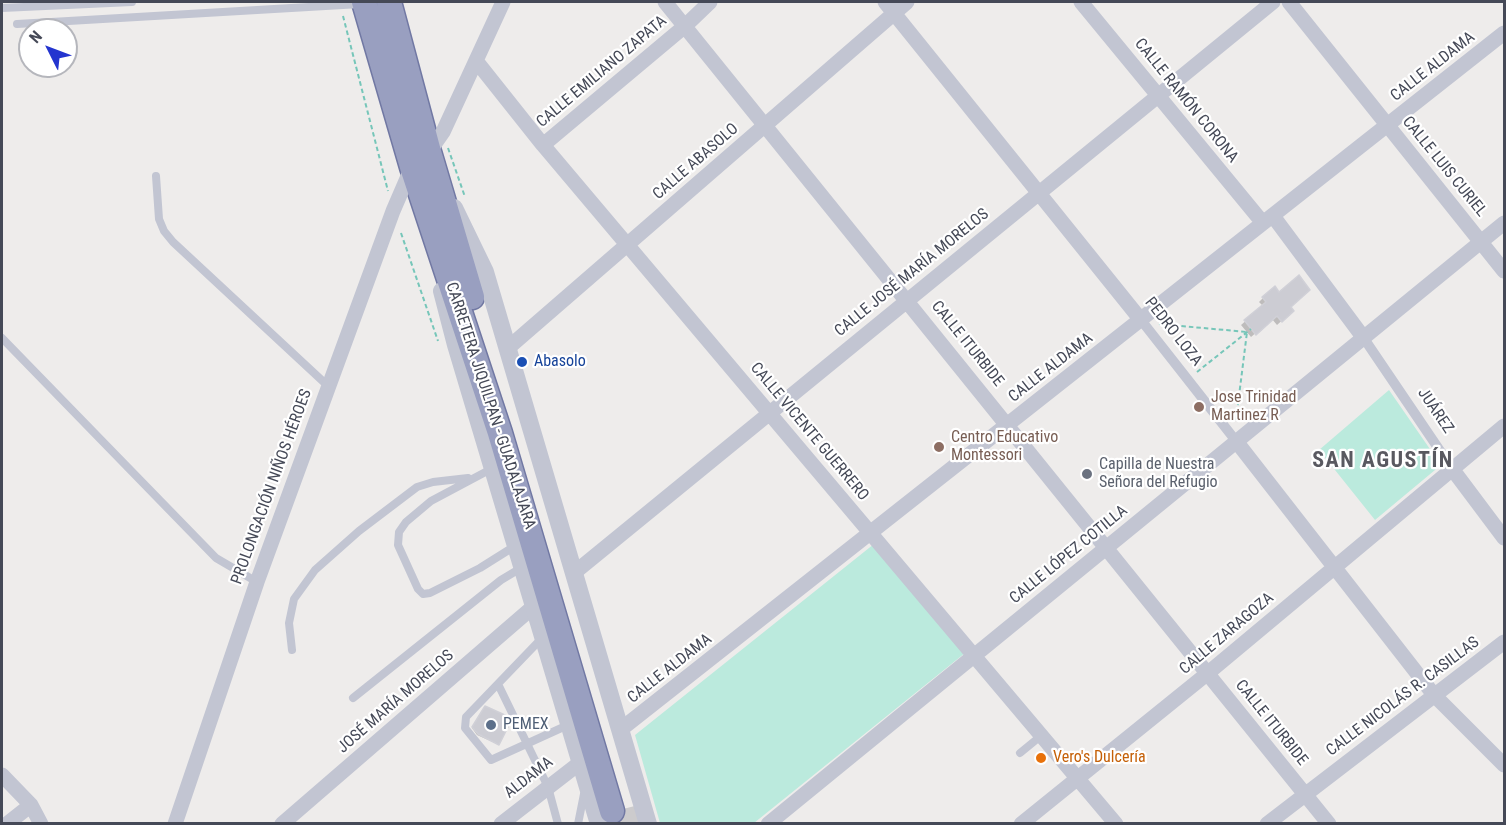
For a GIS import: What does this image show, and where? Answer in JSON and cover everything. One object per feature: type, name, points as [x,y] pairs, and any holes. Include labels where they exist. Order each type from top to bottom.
[{"type":"highway","name":"CARRETERA JIQUILPAN - GUADALAJARA","points":[[373,2],[629,818]]},
{"type":"street","name":"PROLONGACIÓN NIÑOS HÉROES","points":[[175,824],[257,582],[393,211],[421,160],[443,132],[503,2]]},
{"type":"street","name":"CALLE ITURBIDE","points":[[665,2],[1329,824]]},
{"type":"street","name":"CALLE EMILIANO ZAPATA","points":[[543,145],[685,26],[710,2]]},
{"type":"street","name":"CALLE ABASOLO","points":[[508,348],[766,125],[890,7],[907,2]]},
{"type":"street","name":"CALLE RAMÓN CORONA","points":[[1082,2],[1158,95],[1268,220],[1362,334]]},
{"type":"street","name":"CALLE JOSÉ MARÍA MORELOS","points":[[574,573],[1273,2]]},
{"type":"street","name":"CALLE LUIS CURIEL","points":[[1289,2],[1504,272]]},
{"type":"street","name":"PEDRO LOZA","points":[[890,7],[1041,192],[1434,695],[1504,765]]},
{"type":"street","name":"CALLE ALDAMA","points":[[620,730],[1142,321],[1504,33]]},
{"type":"street","name":"CALLE VICENTE GUERRERO","points":[[477,62],[543,145],[1116,824]]},
{"type":"street","points":[[421,160],[485,272],[620,730],[629,818]]},
{"type":"street","points":[[421,160],[456,345],[586,785],[629,818]]},
{"type":"street","name":"CALLE LÓPEZ COTILLA","points":[[768,824],[1107,548],[1362,334],[1504,223]]},
{"type":"street","name":"JUÁREZ","points":[[1362,334],[1453,470],[1504,538]]},
{"type":"street","name":"CALLE ZARAGOZA","points":[[1021,824],[1208,673],[1504,426]]},
{"type":"street","name":"JOSÉ MARÍA MORELOS","points":[[282,824],[533,607]]},
{"type":"street","name":"CALLE NICOLÁS R. CASILLAS","points":[[1267,824],[1504,642]]},
{"type":"street","name":"ALDAMA","points":[[501,824],[580,762]]},
{"type":"street","points":[[2,775],[31,805],[41,824]]},
{"type":"street","points":[[7,824],[31,805]]},
{"type":"lane","points":[[2,8],[132,2]]},
{"type":"lane","points":[[17,24],[340,6],[373,2]]},
{"type":"lane","points":[[156,176],[159,219],[164,231],[173,242],[328,386]]},
{"type":"lane","points":[[2,338],[216,558],[257,582]]},
{"type":"lane","points":[[492,468],[431,501],[406,522],[399,532],[398,545],[418,589],[423,594],[430,593],[480,568],[515,546]]},
{"type":"lane","points":[[292,650],[289,623],[294,599],[315,570],[359,531],[417,487],[433,482],[470,478]]},
{"type":"lane","points":[[353,698],[501,580],[521,567]]},
{"type":"lane","points":[[543,637],[466,717],[465,728],[491,760],[570,725]]},
{"type":"lane","points":[[498,684],[548,787],[558,824]]},
{"type":"lane","points":[[1020,753],[1042,735]]},
{"type":"lane","points":[[578,824],[586,785]]},
{"type":"path","points":[[340,6],[393,211]]},
{"type":"path","points":[[1142,321],[1247,332]]},
{"type":"path","points":[[1188,380],[1251,329]]},
{"type":"path","points":[[1235,439],[1247,332]]},
{"type":"green space","points":[[1389,390],[1441,465],[1375,520],[1319,450]]},
{"type":"green space","points":[[874,544],[965,653],[754,823],[660,823],[635,735]]},
{"type":"building","points":[[1299,275],[1310,290],[1291,307],[1294,311],[1282,322],[1277,316],[1256,335],[1244,320],[1266,302],[1262,297],[1275,286],[1279,292]]},
{"type":"building","points":[[1388,452],[1392,458],[1388,464],[1384,464],[1380,456]]},
{"type":"building","name":"PEMEX","points":[[485,706],[507,716],[510,723],[499,745],[478,734],[472,727]]},
{"type":"tunnel","points":[[627,808],[631,824]]},
{"type":"place","name":"Abasolo","points":[[522,362]]},
{"type":"place","name":"Jose Trinidad Martinez R","points":[[1199,407]]},
{"type":"place","name":"Centro Educativo Montessori","points":[[939,447]]},
{"type":"place","name":"Capilla de Nuestra Señora del Refugio","points":[[1087,474]]},
{"type":"place","name":"PEMEX","points":[[491,725]]},
{"type":"place","name":"Vero's Dulcería","points":[[1041,758]]},
{"type":"district","name":"SAN AGUSTÍN","points":[[1383,461]]}]
